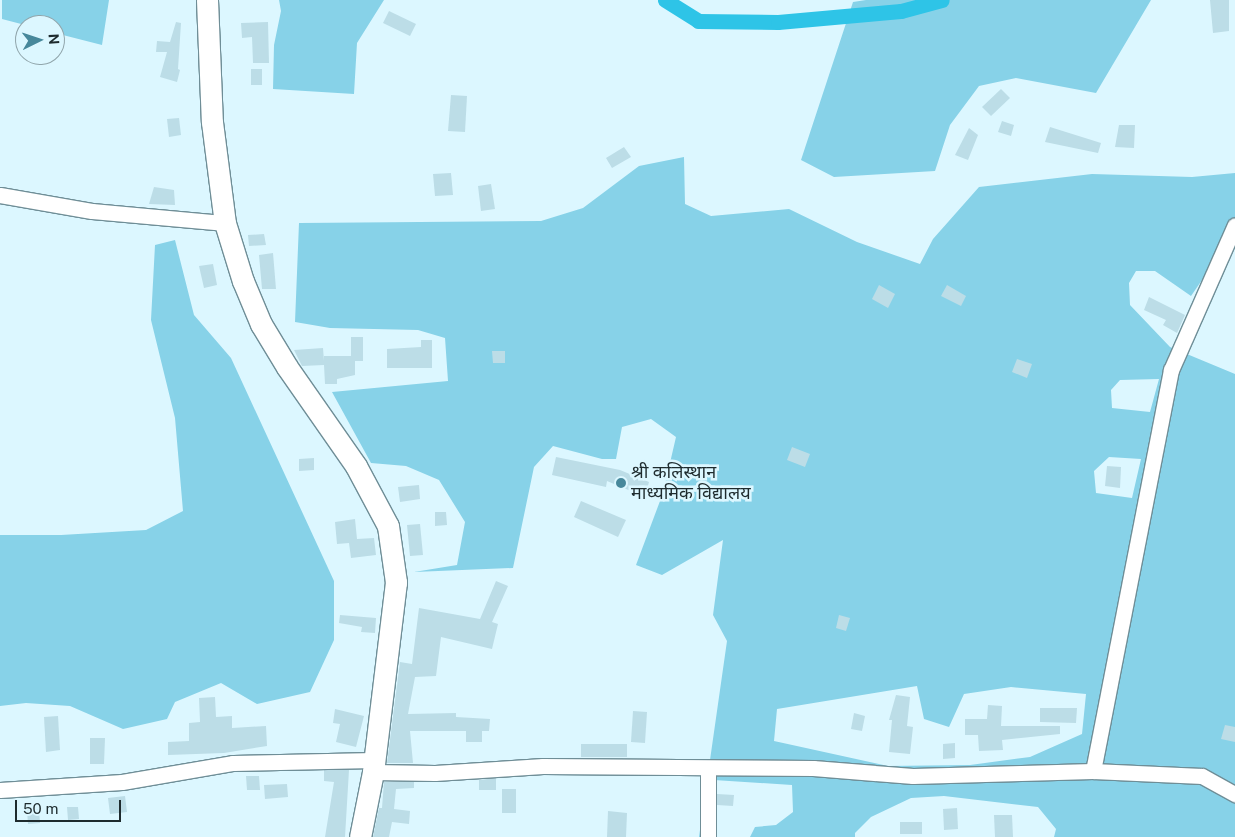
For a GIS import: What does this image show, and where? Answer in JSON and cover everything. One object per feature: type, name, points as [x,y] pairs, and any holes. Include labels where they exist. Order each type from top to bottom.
[{"type":"street","points":[[207,0],[212,122],[225,223],[261,324],[286,367],[356,466],[388,526],[396,582],[373,766],[360,837]]},
{"type":"street","points":[[0,195],[92,211],[225,223]]},
{"type":"street","points":[[1093,771],[1171,370],[1235,225]]},
{"type":"street","points":[[0,790],[122,782],[233,763],[373,766],[435,773],[543,766],[813,768],[913,776],[1093,771],[1202,776],[1235,794]]},
{"type":"street","points":[[708,768],[708,837]]},
{"type":"shaded area","points":[[2,0],[109,0],[102,45],[65,36],[65,15],[15,15],[15,22],[2,19]]},
{"type":"shaded area","points":[[279,0],[384,0],[357,43],[354,94],[273,89],[274,45],[281,11]]},
{"type":"shaded area","points":[[866,0],[1151,0],[1096,93],[1016,78],[979,86],[950,125],[935,171],[834,177],[801,160],[853,2]]},
{"type":"shaded area","points":[[684,157],[685,204],[711,216],[789,209],[857,242],[920,264],[933,239],[979,187],[1092,174],[1192,177],[1235,173],[1235,232],[1191,296],[1155,271],[1136,271],[1129,283],[1130,305],[1170,347],[1235,374],[1235,837],[1054,837],[1056,829],[1038,807],[944,796],[911,798],[871,817],[855,833],[855,837],[750,837],[755,827],[776,825],[793,812],[792,785],[714,780],[705,837],[699,837],[727,641],[713,615],[723,540],[662,575],[636,565],[663,493],[676,437],[651,419],[622,427],[616,459],[602,459],[553,446],[534,467],[513,568],[414,572],[457,565],[465,522],[439,480],[406,466],[371,463],[332,392],[448,381],[445,338],[418,330],[330,328],[295,322],[299,223],[541,221],[583,208],[639,166]],"holes":[[[1159,379],[1150,412],[1112,408],[1111,390],[1120,380]],[[1109,457],[1141,459],[1132,498],[1096,493],[1094,471]],[[917,686],[924,719],[949,727],[964,694],[1011,687],[1086,694],[1082,734],[1030,757],[970,765],[888,766],[774,741],[777,709]]]},
{"type":"shaded area","points":[[175,240],[194,315],[231,358],[334,581],[334,640],[310,692],[257,704],[221,683],[175,702],[167,719],[123,729],[70,706],[26,703],[0,706],[0,535],[61,535],[146,530],[183,511],[175,418],[151,320],[155,245]]},
{"type":"building","points":[[1210,0],[1229,0],[1229,31],[1213,33]]},
{"type":"building","points":[[389,11],[416,24],[410,36],[383,23]]},
{"type":"building","points":[[176,22],[181,23],[178,69],[180,70],[177,82],[160,77],[167,52],[156,52],[157,41],[170,42]]},
{"type":"building","points":[[268,22],[269,63],[253,63],[252,37],[242,38],[241,23]]},
{"type":"building","points":[[251,69],[262,69],[262,85],[251,85]]},
{"type":"building","points":[[1001,89],[1010,98],[991,116],[982,107]]},
{"type":"building","points":[[451,95],[467,96],[465,132],[448,131]]},
{"type":"building","points":[[179,118],[181,135],[169,137],[167,119]]},
{"type":"building","points":[[1002,121],[1014,125],[1011,136],[998,132]]},
{"type":"building","points":[[1119,125],[1135,125],[1134,148],[1115,147]]},
{"type":"building","points":[[1050,127],[1101,143],[1098,153],[1045,142]]},
{"type":"building","points":[[969,128],[978,135],[968,160],[955,155]]},
{"type":"building","points":[[624,147],[631,157],[612,168],[606,158]]},
{"type":"building","points":[[451,173],[453,195],[435,196],[433,174]]},
{"type":"building","points":[[491,184],[495,209],[481,211],[478,186]]},
{"type":"building","points":[[154,187],[174,190],[175,205],[149,204]]},
{"type":"building","points":[[264,234],[266,245],[249,246],[248,235]]},
{"type":"building","points":[[273,253],[276,289],[262,289],[259,255]]},
{"type":"building","points":[[213,264],[217,285],[204,288],[199,266]]},
{"type":"building","points":[[879,285],[895,294],[888,308],[872,299]]},
{"type":"building","points":[[947,285],[966,296],[961,306],[941,296]]},
{"type":"building","points":[[1149,297],[1185,315],[1177,333],[1163,325],[1166,320],[1144,310]]},
{"type":"building","points":[[351,337],[363,337],[363,361],[355,361],[355,375],[337,379],[337,384],[325,384],[324,365],[302,366],[294,350],[323,348],[324,361],[324,356],[351,356]]},
{"type":"building","points":[[421,340],[432,340],[432,368],[387,368],[387,349],[421,347]]},
{"type":"building","points":[[492,351],[505,351],[505,363],[493,363]]},
{"type":"building","points":[[1017,359],[1032,364],[1027,378],[1012,372]]},
{"type":"building","points":[[792,447],[810,454],[805,467],[787,460]]},
{"type":"building","points":[[556,457],[620,470],[649,482],[645,497],[607,481],[606,487],[552,475]]},
{"type":"building","points":[[314,458],[314,470],[299,471],[299,459]]},
{"type":"building","points":[[1107,466],[1121,467],[1120,488],[1105,486]]},
{"type":"building","points":[[419,485],[420,499],[400,502],[398,487]]},
{"type":"building","points":[[581,501],[626,520],[618,537],[574,517]]},
{"type":"building","points":[[435,512],[446,512],[447,525],[435,526]]},
{"type":"building","points":[[355,519],[357,539],[374,538],[376,555],[351,558],[349,543],[337,544],[335,522]]},
{"type":"building","points":[[420,524],[423,555],[410,556],[407,525]]},
{"type":"building","points":[[496,581],[508,586],[492,622],[498,624],[492,649],[441,637],[436,676],[415,677],[408,714],[456,713],[456,717],[490,719],[489,731],[482,731],[482,742],[466,742],[466,731],[410,731],[413,763],[387,763],[400,662],[412,664],[419,608],[480,619]]},
{"type":"building","points":[[340,615],[376,618],[375,633],[361,632],[362,627],[339,623]]},
{"type":"building","points":[[839,615],[850,618],[846,631],[836,628]]},
{"type":"building","points":[[896,695],[910,697],[907,726],[913,727],[910,754],[889,752],[892,720],[889,720]]},
{"type":"building","points":[[215,697],[216,717],[232,716],[232,728],[266,726],[267,746],[224,753],[168,755],[168,742],[189,741],[189,723],[200,722],[199,698]]},
{"type":"building","points":[[988,705],[1002,706],[1001,726],[1060,726],[1060,734],[1002,740],[1003,750],[979,751],[978,735],[965,735],[965,719],[987,719]]},
{"type":"building","points":[[1040,708],[1077,708],[1076,723],[1040,722]]},
{"type":"building","points":[[335,709],[364,716],[356,747],[336,742],[340,724],[333,723]]},
{"type":"building","points":[[633,711],[647,712],[645,743],[631,742]]},
{"type":"building","points":[[854,713],[865,716],[862,731],[851,729]]},
{"type":"building","points":[[58,716],[60,750],[46,752],[44,717]]},
{"type":"building","points":[[1225,725],[1235,727],[1235,742],[1221,739]]},
{"type":"building","points":[[90,738],[105,738],[104,764],[90,764]]},
{"type":"building","points":[[955,743],[955,758],[943,759],[943,744]]},
{"type":"building","points":[[581,744],[627,744],[627,757],[581,757]]},
{"type":"building","points":[[324,770],[349,770],[345,837],[325,837],[334,782],[324,781]]},
{"type":"building","points":[[246,776],[259,776],[260,790],[247,790]]},
{"type":"building","points":[[496,778],[496,790],[479,790],[479,780]]},
{"type":"building","points":[[384,782],[414,782],[414,788],[396,789],[394,809],[410,811],[409,824],[392,822],[389,837],[373,837],[379,808],[382,808]]},
{"type":"building","points":[[287,784],[288,797],[265,799],[264,785]]},
{"type":"building","points":[[502,789],[516,789],[516,813],[502,813]]},
{"type":"building","points":[[717,794],[734,795],[733,806],[717,805]]},
{"type":"building","points":[[125,796],[127,812],[110,814],[108,798]]},
{"type":"building","points":[[67,807],[78,807],[79,819],[68,820]]},
{"type":"building","points":[[957,808],[958,829],[944,830],[943,809]]},
{"type":"building","points":[[39,809],[40,823],[28,824],[27,810]]},
{"type":"building","points":[[608,811],[627,813],[626,837],[607,837]]},
{"type":"building","points":[[994,815],[1012,815],[1013,837],[995,837]]},
{"type":"building","points":[[900,822],[922,822],[922,834],[900,834]]},
{"type":"waterway","points":[[665,0],[698,21],[778,22],[901,11],[942,0]]},
{"type":"place","name":"श्री कलिस्थान माध्यमिक विद्यालय","points":[[621,483]]}]
